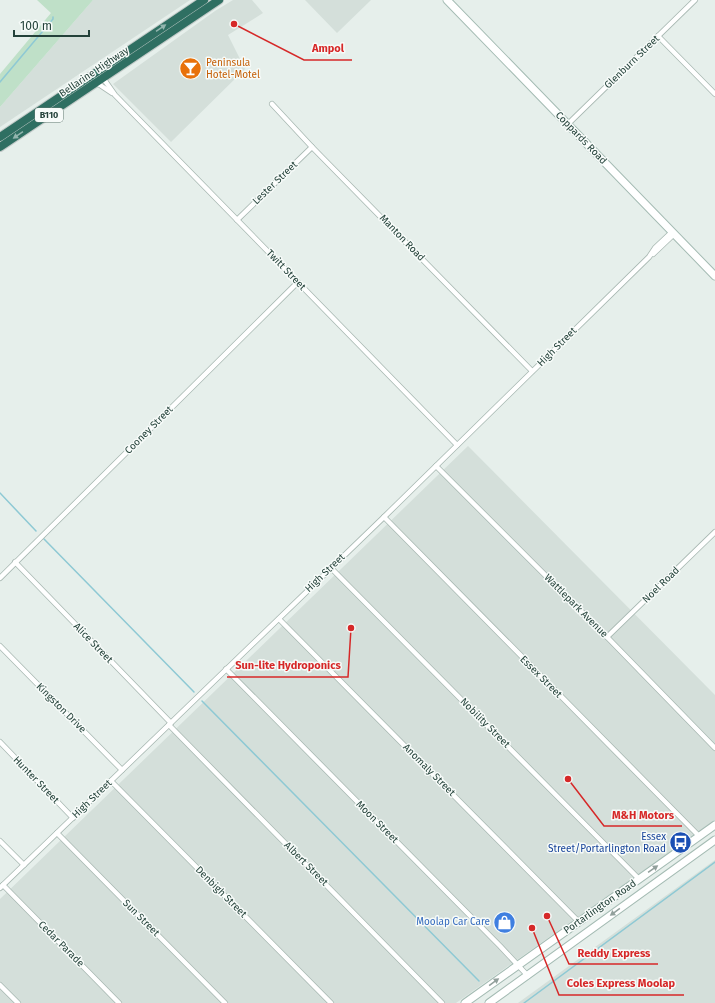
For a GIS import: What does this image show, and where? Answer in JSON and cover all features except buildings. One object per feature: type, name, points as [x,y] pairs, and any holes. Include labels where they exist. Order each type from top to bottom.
[{"type":"highway","name":"Bellarine Highway","points":[[0,147],[98,78],[204,0]]},
{"type":"highway","name":"Bellarine Highway","points":[[0,137],[98,78],[219,0]]},
{"type":"main road","name":"Coppards Road","points":[[447,0],[715,276]]},
{"type":"main road","name":"Portarlington Road","points":[[465,1003],[715,825]]},
{"type":"main road","name":"Portarlington Road","points":[[490,1003],[715,840]]},
{"type":"street","name":"Glenburn Street","points":[[568,124],[695,0]]},
{"type":"street","points":[[658,36],[715,94]]},
{"type":"street","name":"Twitt Street","points":[[98,78],[457,445]]},
{"type":"street","name":"Manton Road","points":[[272,104],[312,147],[532,372]]},
{"type":"street","name":"Lester Street","points":[[237,220],[312,147]]},
{"type":"street","name":"High Street","points":[[1,886],[279,619],[649,257],[658,251],[673,233]]},
{"type":"street","name":"Cooney Street","points":[[0,578],[298,282]]},
{"type":"street","name":"Wattlepark Avenue","points":[[436,466],[607,637],[715,748]]},
{"type":"street","name":"Essex Street","points":[[384,517],[699,836]]},
{"type":"street","name":"Noel Road","points":[[607,637],[715,532]]},
{"type":"street","name":"Alice Street","points":[[15,562],[170,724]]},
{"type":"street","name":"Nobility Street","points":[[331,568],[639,879]]},
{"type":"street","name":"Anomaly Street","points":[[279,619],[579,922]]},
{"type":"street","name":"Kingston Drive","points":[[0,646],[122,770]]},
{"type":"street","name":"Moon Street","points":[[226,669],[528,976]]},
{"type":"street","name":"Albert Street","points":[[170,724],[442,1003]]},
{"type":"street","name":"Hunter Street","points":[[0,742],[73,818]]},
{"type":"street","name":"Denbigh Street","points":[[111,781],[331,1003]]},
{"type":"street","name":"Sun Street","points":[[56,833],[225,1003]]},
{"type":"street","points":[[0,841],[24,865]]},
{"type":"street","name":"Cedar Parade","points":[[1,886],[119,1003]]},
{"type":"street","points":[[0,985],[18,1003]]},
{"type":"shaded area","points":[[93,0],[190,0],[0,127],[0,107]]},
{"type":"shaded area","points":[[233,0],[252,0],[263,13],[228,35],[245,69],[171,142],[113,84],[215,11]]},
{"type":"shaded area","points":[[305,0],[371,0],[337,33]]},
{"type":"shaded area","points":[[468,446],[715,695],[715,820],[456,1003],[0,1003],[0,899]]},
{"type":"shaded area","points":[[715,860],[715,1003],[518,1003]]},
{"type":"green space","points":[[37,0],[93,0],[0,107],[0,74],[51,13]]},
{"type":"waterway","points":[[0,82],[53,19],[53,17]]},
{"type":"waterway","points":[[0,493],[36,531]]},
{"type":"waterway","points":[[44,539],[194,692]]},
{"type":"waterway","points":[[202,701],[479,981]]},
{"type":"waterway","points":[[524,1003],[715,862]]},
{"type":"place","name":"Ampol","points":[[234,24]]},
{"type":"place","name":"Peninsula Hotel-Motel","points":[[190,69]]},
{"type":"place","name":"Sun-lite Hydroponics","points":[[351,628]]},
{"type":"place","name":"M&H Motors","points":[[568,779]]},
{"type":"place","name":"Essex Street/Portarlington Road","points":[[681,843]]},
{"type":"place","name":"Reddy Express","points":[[547,916]]},
{"type":"place","name":"Moolap Car Care","points":[[505,922]]},
{"type":"place","name":"Coles Express Moolap","points":[[532,928]]}]
